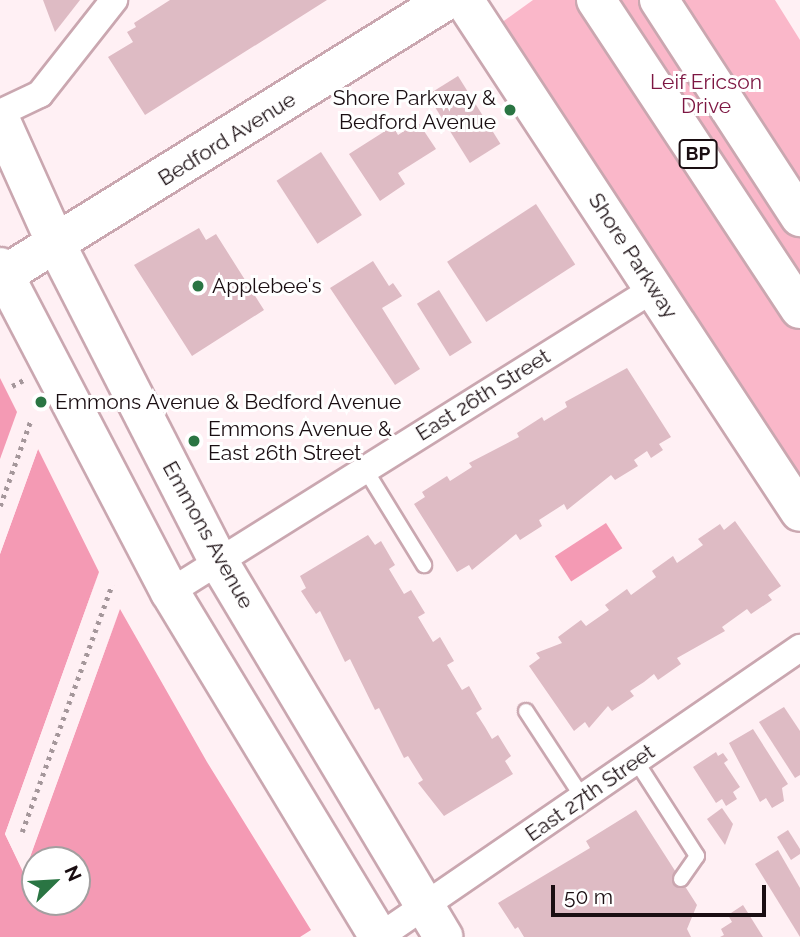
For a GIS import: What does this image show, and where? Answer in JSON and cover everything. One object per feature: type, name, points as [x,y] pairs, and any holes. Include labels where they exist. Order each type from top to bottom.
[{"type":"main road","name":"Bedford Avenue","points":[[2,271],[57,246],[447,0]]},
{"type":"main road","name":"Shore Parkway","points":[[464,0],[800,512]]},
{"type":"main road","name":"BP","points":[[596,0],[800,309]]},
{"type":"main road","name":"BP","points":[[659,0],[800,217]]},
{"type":"main road","name":"Emmons Avenue","points":[[0,119],[57,246],[219,562],[435,921]]},
{"type":"main road","points":[[2,271],[170,592],[379,937]]},
{"type":"street","points":[[0,113],[40,94],[114,0]]},
{"type":"street","name":"East 26th Street","points":[[170,592],[654,288]]},
{"type":"street","name":"East 27th Street","points":[[379,937],[435,921],[583,798],[800,648]]},
{"type":"lane","points":[[365,469],[424,565]]},
{"type":"lane","points":[[526,711],[583,798]]},
{"type":"lane","points":[[636,761],[696,856],[681,879]]},
{"type":"path","points":[[0,506],[30,422]]},
{"type":"path","points":[[22,832],[112,585]]},
{"type":"green space","name":"Leif Ericson Drive","points":[[533,0],[775,0],[800,40],[800,493],[501,23]]},
{"type":"shaded area","points":[[0,378],[17,412],[0,459]]},
{"type":"shaded area","points":[[38,449],[99,572],[5,834],[21,867],[21,916],[91,916],[91,846],[34,846],[120,609],[207,762],[311,930],[300,937],[0,937],[0,554]]},
{"type":"shaded area","points":[[606,523],[622,548],[571,581],[555,556]]},
{"type":"pier","points":[[36,446],[38,449],[0,554],[0,544]]},
{"type":"pier","points":[[99,572],[9,834],[21,859],[21,868],[5,834]]},
{"type":"pier","points":[[120,609],[34,846],[31,846]]},
{"type":"building","points":[[43,0],[80,0],[55,32]]},
{"type":"building","points":[[170,0],[327,0],[145,115],[108,57],[133,42],[127,32],[136,27],[134,23]]},
{"type":"building","points":[[458,76],[500,144],[470,163],[427,95]]},
{"type":"building","points":[[418,122],[436,149],[398,173],[405,184],[380,201],[349,154],[393,126],[398,135]]},
{"type":"building","points":[[321,152],[362,215],[317,244],[277,181]]},
{"type":"building","points":[[536,204],[575,264],[486,322],[447,262]]},
{"type":"building","name":"Applebee's","points":[[199,228],[206,240],[216,234],[264,310],[192,356],[134,265]]},
{"type":"building","points":[[373,261],[389,286],[393,283],[402,296],[382,308],[420,369],[395,385],[330,288]]},
{"type":"building","points":[[439,290],[472,343],[450,356],[417,304]]},
{"type":"building","points":[[627,368],[671,437],[659,444],[663,450],[651,458],[647,451],[634,460],[638,466],[615,480],[611,475],[567,510],[564,504],[539,520],[542,526],[520,540],[516,534],[472,570],[469,565],[457,572],[414,504],[425,497],[422,492],[447,476],[450,481],[472,467],[469,463],[519,437],[517,433],[542,417],[544,421],[567,407],[565,402]]},
{"type":"building","points":[[735,521],[781,586],[768,595],[772,600],[751,614],[747,609],[722,627],[725,631],[677,658],[681,664],[658,680],[654,674],[630,691],[634,696],[612,711],[608,706],[589,728],[585,722],[574,731],[529,666],[540,658],[536,653],[562,643],[558,637],[581,620],[586,626],[609,610],[605,605],[627,589],[631,595],[656,577],[652,571],[673,556],[677,563],[703,545],[698,539],[720,524],[724,530]]},
{"type":"building","points":[[368,535],[375,545],[381,541],[395,565],[389,569],[404,594],[411,590],[425,613],[418,617],[433,642],[440,637],[454,661],[447,665],[462,690],[469,686],[482,709],[476,713],[492,739],[498,735],[511,756],[505,761],[513,774],[444,816],[418,783],[423,780],[408,756],[404,758],[379,708],[375,710],[350,659],[345,662],[320,611],[316,614],[301,591],[306,588],[300,576]]},
{"type":"building","points":[[784,707],[800,731],[800,775],[795,778],[759,722]]},
{"type":"building","points":[[753,729],[788,784],[782,788],[784,801],[772,808],[766,798],[760,802],[729,743]]},
{"type":"building","points":[[716,752],[718,756],[723,753],[728,760],[724,763],[740,787],[733,792],[737,799],[726,806],[722,799],[716,803],[693,767]]},
{"type":"building","points":[[722,808],[733,824],[725,845],[707,819]]},
{"type":"building","points":[[636,810],[697,905],[687,929],[691,937],[524,937],[518,927],[515,929],[498,903],[590,848],[586,841]]},
{"type":"building","points":[[788,830],[800,849],[800,854],[791,860],[777,837]]},
{"type":"building","points":[[778,850],[800,888],[800,937],[755,864]]},
{"type":"building","points":[[743,905],[763,937],[720,937],[724,935],[721,929],[732,922],[728,915]]},
{"type":"place","name":"Shore Parkway & Bedford Avenue","points":[[510,110]]},
{"type":"place","name":"Applebee's","points":[[198,286]]},
{"type":"place","name":"Emmons Avenue & Bedford Avenue","points":[[41,402]]},
{"type":"place","name":"Emmons Avenue & East 26th Street","points":[[194,441]]}]
